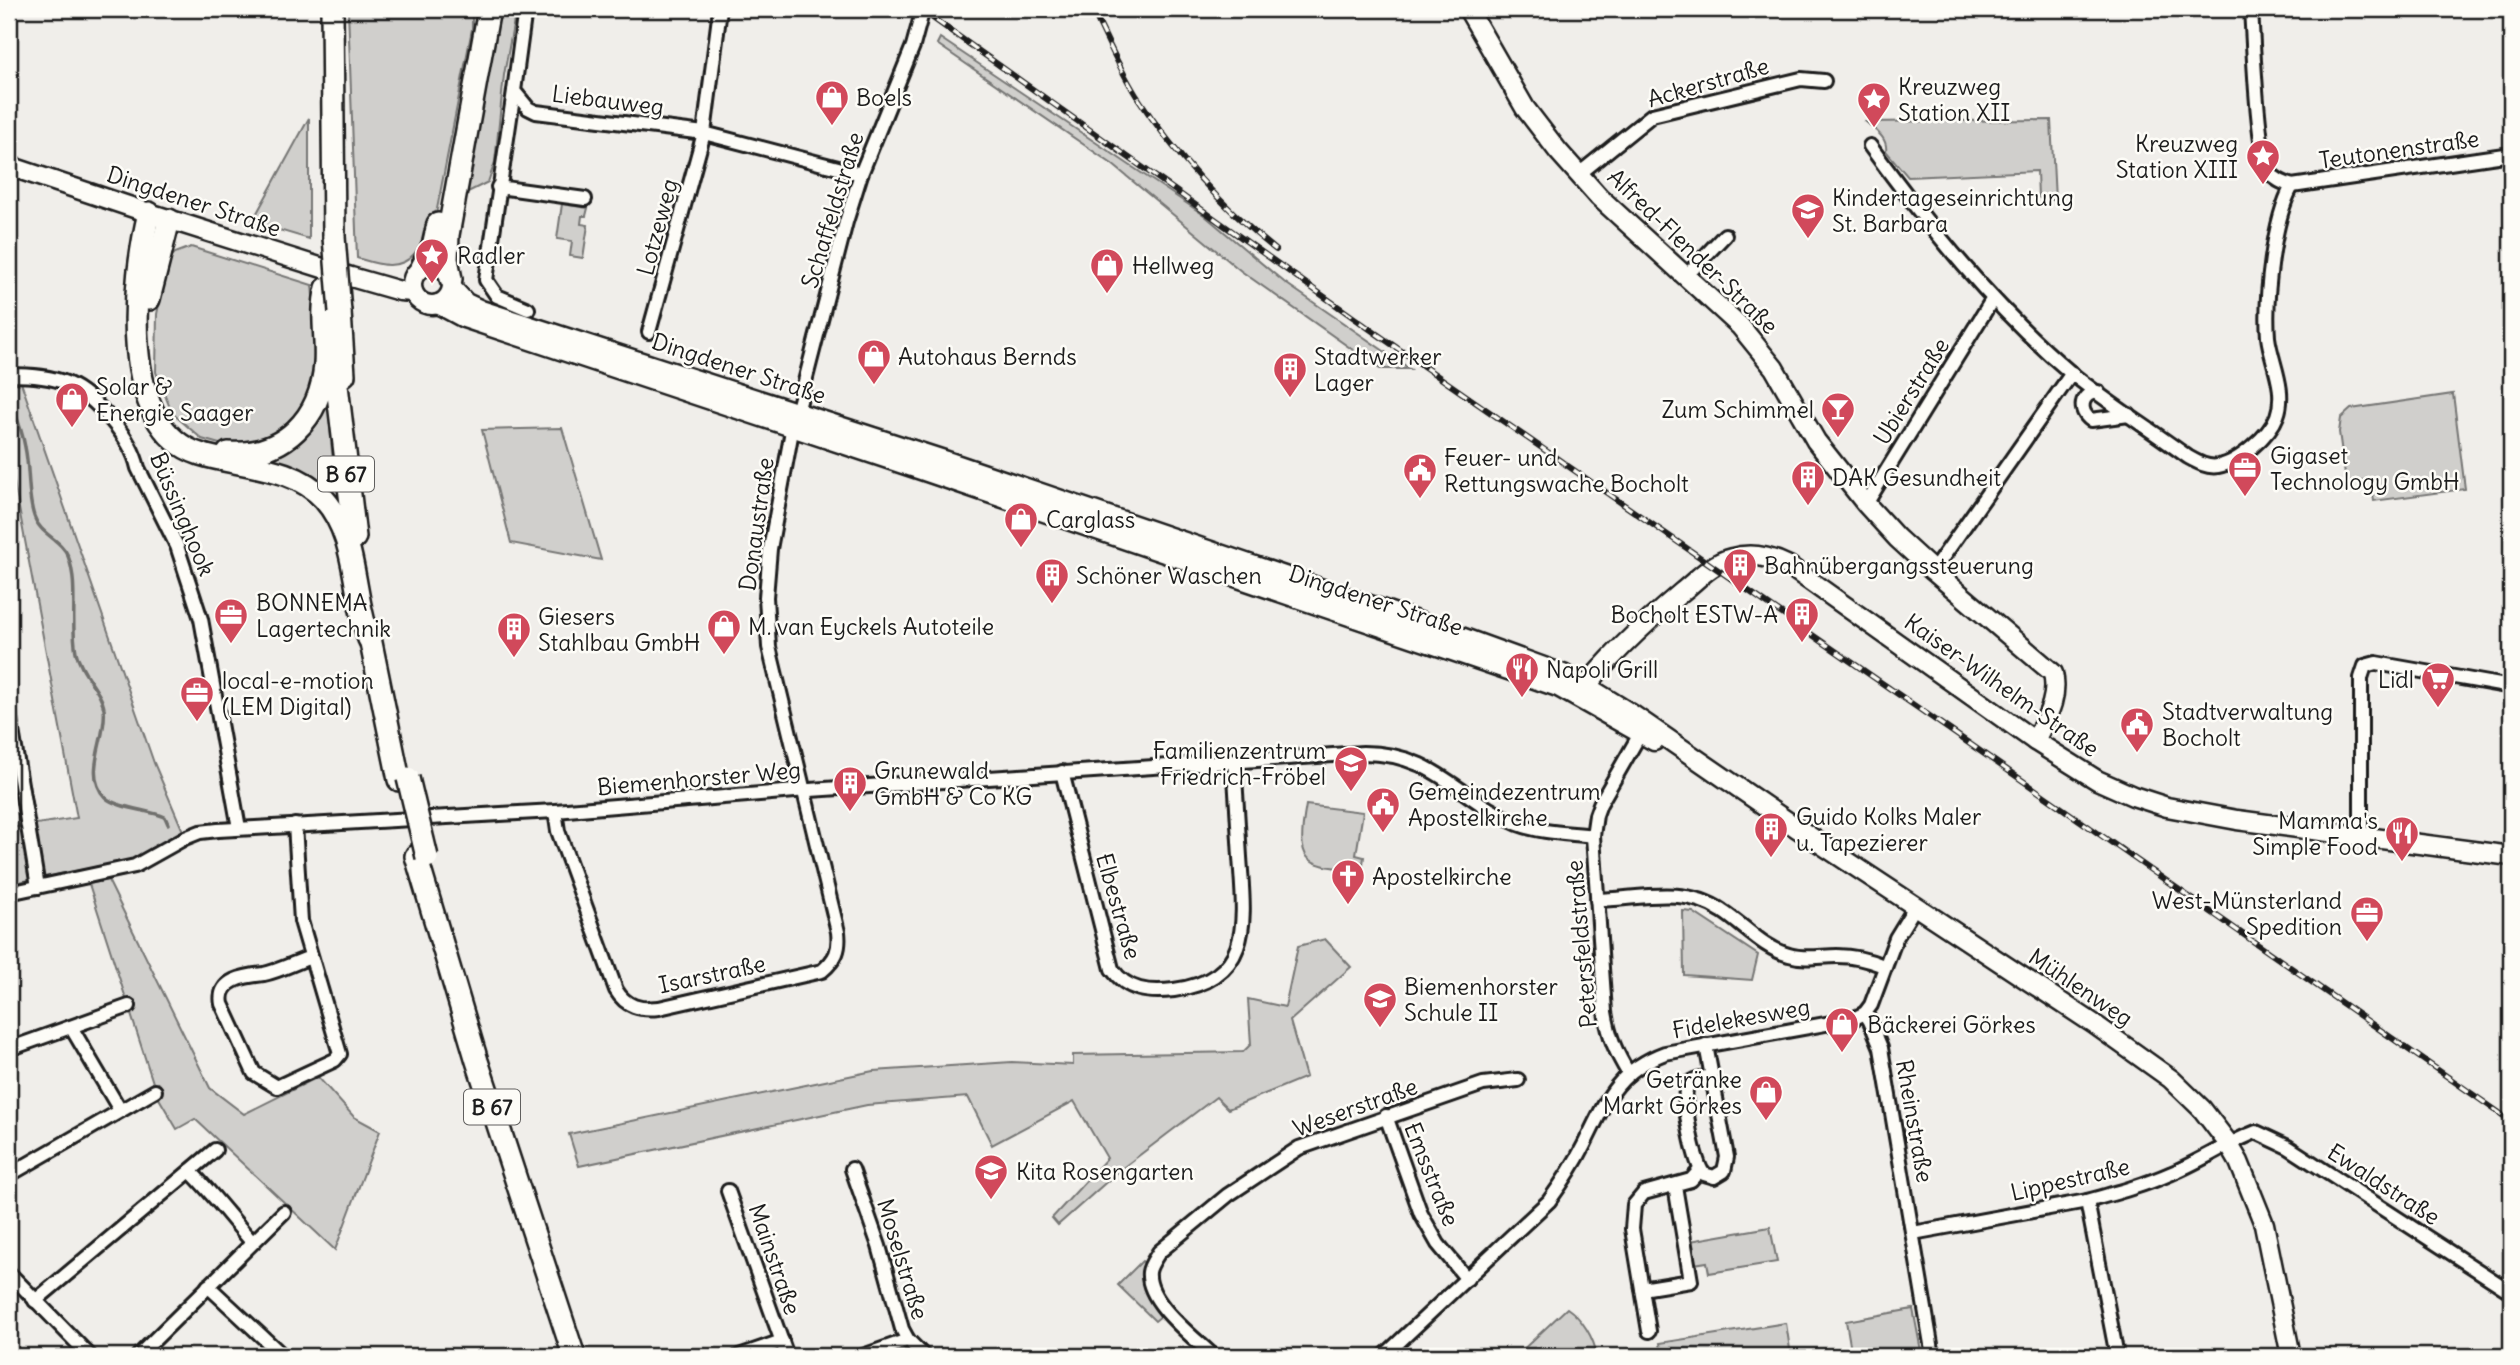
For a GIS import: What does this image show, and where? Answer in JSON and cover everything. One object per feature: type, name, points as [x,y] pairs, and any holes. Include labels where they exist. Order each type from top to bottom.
[{"type":"highway","name":"B 67","points":[[323,9],[330,236]]},
{"type":"highway","name":"B 67","points":[[331,9],[329,303],[348,496],[369,639],[422,856],[477,1061],[574,1356]]},
{"type":"highway","points":[[332,68],[338,9]]},
{"type":"highway","points":[[416,279],[433,246],[479,9]]},
{"type":"highway","points":[[451,283],[447,259],[448,235],[489,9]]},
{"type":"highway","points":[[159,217],[150,292],[147,353],[150,380],[156,400],[166,418],[179,433],[196,445],[222,452],[249,454],[266,450],[286,440],[303,424],[323,383],[329,303]]},
{"type":"highway","points":[[159,217],[144,235],[137,331],[141,375],[153,411],[173,438],[196,453],[279,473],[305,484],[324,499],[339,520],[346,538],[361,617],[369,639]]},
{"type":"highway","name":"B 67","points":[[329,303],[355,494],[403,779]]},
{"type":"highway","name":"B 67","points":[[422,856],[584,1356]]},
{"type":"main road","name":"Alfred-Flender-Straße","points":[[1475,11],[1525,108],[1579,174],[1633,229],[1740,326],[1758,346],[1774,368],[1815,441],[1866,504],[1897,538],[1933,571],[2053,673],[2055,699],[2035,741]]},
{"type":"main road","name":"Dingdener Straße","points":[[9,166],[159,217],[364,280],[416,279],[436,265],[442,268],[466,303],[481,310],[795,420],[921,470],[1558,687],[1581,692]]},
{"type":"main road","name":"Dingdener Straße","points":[[416,279],[417,300],[425,304],[439,304],[464,318],[1017,485],[1428,625],[1563,674],[1581,692]]},
{"type":"main road","points":[[439,304],[449,295],[451,283]]},
{"type":"main road","name":"Dingdener Straße","points":[[921,470],[944,474],[1002,494],[1011,494],[1017,485]]},
{"type":"main road","name":"Kaiser-Wilhelm-Straße","points":[[1581,692],[1612,655],[1713,566],[1742,556],[1760,556],[1776,559],[1789,566],[2035,741],[2097,780],[2133,796],[2167,807],[2247,822],[2511,856]]},
{"type":"main road","name":"Mühlenweg","points":[[1581,692],[1640,734],[1704,766]]},
{"type":"main road","name":"Mühlenweg","points":[[1581,692],[1672,741],[1704,766],[2094,1024],[2171,1079],[2202,1109],[2228,1143],[2264,1224],[2291,1356]]},
{"type":"street","points":[[525,9],[486,280],[497,296],[528,309]]},
{"type":"street","points":[[704,133],[720,9]]},
{"type":"street","name":"Schaffeldstraße","points":[[795,420],[861,174],[913,46],[923,9]]},
{"type":"street","points":[[1870,146],[1943,243],[1992,300],[2072,373],[2200,464],[2216,467],[2231,463],[2252,447],[2278,415],[2280,399],[2269,340],[2269,278],[2284,201],[2292,186],[2282,183],[2270,174],[2266,165],[2261,141],[2251,9]]},
{"type":"street","name":"Ackerstraße","points":[[1579,174],[1652,115],[1801,79],[1824,81]]},
{"type":"street","name":"Liebauweg","points":[[514,91],[528,108],[537,112],[704,133],[861,174]]},
{"type":"street","name":"Lotzeweg","points":[[649,332],[704,133]]},
{"type":"street","name":"Teutonenstraße","points":[[2292,186],[2511,154]]},
{"type":"street","points":[[498,187],[585,199]]},
{"type":"street","points":[[1686,276],[1725,235]]},
{"type":"street","name":"Ubierstraße","points":[[1866,504],[1992,300]]},
{"type":"street","points":[[1933,571],[2072,373]]},
{"type":"street","name":"Büssinghook","points":[[9,375],[54,378],[80,388],[114,423],[135,454],[138,468],[177,546],[201,619],[239,828]]},
{"type":"street","points":[[2098,393],[2091,393],[2084,399],[2081,408],[2084,415],[2091,420],[2129,415]]},
{"type":"street","name":"Donaustraße","points":[[795,420],[770,549],[766,597],[769,647],[804,791]]},
{"type":"street","points":[[2361,837],[2361,678],[2365,666],[2376,663],[2511,687]]},
{"type":"street","points":[[9,712],[15,778],[38,887]]},
{"type":"street","name":"Petersfeldstraße","points":[[1629,1074],[1615,1052],[1609,1036],[1593,836],[1600,804],[1640,734]]},
{"type":"street","name":"Biemenhorster Weg","points":[[9,893],[135,866],[200,832],[555,811],[1062,772],[1363,753],[1395,755],[1414,760],[1448,779],[1500,815],[1520,824],[1535,829],[1593,836]]},
{"type":"street","name":"Elbestraße","points":[[1062,772],[1112,969],[1118,978],[1133,988],[1162,991],[1197,985],[1209,979],[1226,966],[1239,945],[1243,914],[1234,760]]},
{"type":"street","name":"Isarstraße","points":[[555,811],[558,831],[616,990],[622,999],[633,1007],[646,1009],[822,971],[833,961],[840,948],[838,932],[804,791]]},
{"type":"street","points":[[295,825],[300,921],[311,957],[340,1054],[335,1060],[277,1087],[254,1073],[222,1004],[222,989],[250,974],[264,974],[311,957]]},
{"type":"street","points":[[1597,900],[1661,895],[1694,897],[1719,909],[1768,945],[1788,955],[1860,958],[1884,966]]},
{"type":"street","points":[[1865,1013],[1871,1005],[1896,938],[1915,907]]},
{"type":"street","points":[[9,1049],[129,1006]]},
{"type":"street","name":"Fidelekesweg","points":[[1629,1074],[1652,1058],[1706,1045],[1853,1019],[1865,1013]]},
{"type":"street","name":"Rheinstraße","points":[[1865,1013],[1881,1048],[1934,1356]]},
{"type":"street","points":[[71,1027],[120,1110]]},
{"type":"street","points":[[1706,1045],[1712,1076],[1726,1164],[1724,1171],[1714,1177],[1708,1177],[1700,1170],[1685,1096],[1690,1083],[1712,1076]]},
{"type":"street","points":[[1384,1356],[1549,1201],[1569,1172],[1612,1091],[1629,1074]]},
{"type":"street","name":"Weserstraße","points":[[1213,1356],[1154,1295],[1149,1273],[1159,1252],[1228,1195],[1298,1147],[1483,1084],[1518,1080]]},
{"type":"street","points":[[9,1175],[155,1091]]},
{"type":"street","name":"Emsstraße","points":[[1386,1116],[1421,1214],[1438,1244],[1467,1279]]},
{"type":"street","name":"Ewaldstraße","points":[[2228,1143],[2256,1132],[2272,1138],[2511,1292]]},
{"type":"street","name":"Lippestraße","points":[[1913,1233],[2087,1201],[2173,1173],[2228,1143]]},
{"type":"street","points":[[35,1301],[215,1150]]},
{"type":"street","name":"Moselstraße","points":[[852,1169],[874,1228],[902,1329],[908,1340],[924,1356]]},
{"type":"street","points":[[1649,1331],[1632,1228],[1634,1206],[1644,1193],[1691,1180],[1700,1170]]},
{"type":"street","points":[[190,1171],[220,1201],[227,1214],[252,1242]]},
{"type":"street","points":[[1642,1289],[1691,1281],[1675,1186]]},
{"type":"street","name":"Mainstraße","points":[[728,1191],[787,1356]]},
{"type":"street","points":[[2087,1201],[2118,1356]]},
{"type":"street","points":[[138,1356],[284,1212]]},
{"type":"street","points":[[9,1273],[90,1356]]},
{"type":"street","points":[[208,1286],[283,1356]]},
{"type":"street","points":[[863,1356],[908,1340]]},
{"type":"street","name":"Mainstraße","points":[[739,1356],[782,1341]]},
{"type":"shaded area","points":[[348,9],[472,9],[472,29],[431,240],[408,260],[395,265],[357,258]]},
{"type":"shaded area","points":[[493,9],[516,9],[504,75],[495,162],[488,182],[460,196]]},
{"type":"shaded area","points":[[940,38],[1204,215],[1284,282],[1410,369],[1380,369],[1241,271],[1112,164],[937,44]]},
{"type":"shaded area","points":[[309,118],[309,239],[252,222]]},
{"type":"shaded area","points":[[2051,120],[2055,200],[2038,197],[2037,171],[1908,177],[1886,151],[1883,138],[1866,122]]},
{"type":"shaded area","points":[[562,204],[588,208],[586,216],[582,216],[581,224],[588,225],[583,258],[570,256],[572,241],[557,239]]},
{"type":"shaded area","points":[[191,247],[312,285],[319,360],[315,387],[299,415],[271,442],[237,449],[202,439],[172,413],[156,372],[157,314],[168,260],[175,253]]},
{"type":"shaded area","points":[[9,348],[154,763],[183,831],[142,858],[9,884],[9,828],[77,818],[9,455]]},
{"type":"shaded area","points":[[328,388],[334,467],[341,497],[347,508],[255,457]]},
{"type":"shaded area","points":[[2453,394],[2465,489],[2374,501],[2371,479],[2346,482],[2339,432],[2341,418],[2351,409]]},
{"type":"shaded area","points":[[562,428],[601,560],[511,543],[482,430]]},
{"type":"shaded area","points":[[1306,805],[1363,812],[1356,855],[1364,857],[1362,871],[1328,866],[1309,859],[1302,840]]},
{"type":"shaded area","points":[[108,880],[210,1088],[244,1114],[318,1077],[354,1117],[380,1131],[335,1250],[195,1119],[177,1129],[157,1095],[89,884]]},
{"type":"shaded area","points":[[1683,911],[1693,912],[1758,955],[1752,980],[1684,975]]},
{"type":"shaded area","points":[[1325,939],[1351,967],[1290,1021],[1306,1077],[1228,1109],[1216,1097],[1120,1170],[1058,1225],[1052,1218],[1107,1158],[1074,1101],[992,1145],[968,1097],[867,1105],[579,1166],[569,1134],[873,1071],[1012,1062],[1073,1065],[1073,1055],[1243,1052],[1251,1044],[1248,999],[1285,1007],[1298,946]]},
{"type":"shaded area","points":[[1770,1227],[1777,1262],[1709,1273],[1707,1262],[1694,1264],[1690,1241]]},
{"type":"shaded area","points":[[1142,1261],[1145,1263],[1145,1292],[1161,1316],[1155,1321],[1118,1285]]},
{"type":"shaded area","points":[[1567,1308],[1578,1317],[1586,1329],[1597,1356],[1516,1356]]},
{"type":"shaded area","points":[[1913,1309],[1922,1356],[1852,1356],[1846,1321]]},
{"type":"shaded area","points":[[1786,1323],[1791,1356],[1662,1356],[1660,1343]]},
{"type":"waterway","points":[[9,396],[24,440],[34,516],[41,528],[61,545],[68,556],[73,579],[76,652],[104,709],[96,766],[99,787],[110,801],[165,817],[168,824]]},
{"type":"railway","points":[[920,9],[1374,332],[2511,1121]]},
{"type":"railway","points":[[1092,9],[1130,85],[1166,138],[1218,197],[1276,250]]},
{"type":"place","name":"Boels","points":[[832,127]]},
{"type":"place","name":"Kreuzweg Station XII","points":[[1874,129]]},
{"type":"place","name":"Kreuzweg Station XIII","points":[[2263,186]]},
{"type":"place","name":"Kindertageseinrichtung St. Barbara","points":[[1808,240]]},
{"type":"place","name":"Radler","points":[[432,285]]},
{"type":"place","name":"Hellweg","points":[[1107,295]]},
{"type":"place","name":"Autohaus Bernds","points":[[874,386]]},
{"type":"place","name":"Stadtwerker Lager","points":[[1290,399]]},
{"type":"place","name":"Solar & Energie Saager","points":[[72,429]]},
{"type":"place","name":"Zum Schimmel","points":[[1838,439]]},
{"type":"place","name":"Gigaset Technology GmbH","points":[[2245,498]]},
{"type":"place","name":"Feuer- und Rettungswache Bocholt","points":[[1420,500]]},
{"type":"place","name":"DAK Gesundheit","points":[[1808,507]]},
{"type":"place","name":"Carglass","points":[[1021,549]]},
{"type":"place","name":"Bahnübergangssteuerung","points":[[1740,595]]},
{"type":"place","name":"Schöner Waschen","points":[[1052,605]]},
{"type":"place","name":"Bocholt ESTW-A","points":[[1802,644]]},
{"type":"place","name":"BONNEMA Lagertechnik","points":[[231,645]]},
{"type":"place","name":"M. van Eyckels Autoteile","points":[[724,656]]},
{"type":"place","name":"Giesers Stahlbau GmbH","points":[[514,659]]},
{"type":"place","name":"Napoli Grill","points":[[1522,699]]},
{"type":"place","name":"Lidl","points":[[2438,709]]},
{"type":"place","name":"local-e-motion (LEM Digital)","points":[[197,723]]},
{"type":"place","name":"Stadtverwaltung Bocholt","points":[[2137,754]]},
{"type":"place","name":"Familienzentrum Friedrich-Fröbel","points":[[1351,793]]},
{"type":"place","name":"Grunewald GmbH & Co KG","points":[[850,813]]},
{"type":"place","name":"Gemeindezentrum Apostelkirche","points":[[1383,834]]},
{"type":"place","name":"Guido Kolks Maler u. Tapezierer","points":[[1771,859]]},
{"type":"place","name":"Mamma's Simple Food","points":[[2402,863]]},
{"type":"place","name":"Apostelkirche","points":[[1348,906]]},
{"type":"place","name":"West-Münsterland Spedition","points":[[2367,943]]},
{"type":"place","name":"Biemenhorster Schule II","points":[[1380,1029]]},
{"type":"place","name":"Bäckerei Görkes","points":[[1842,1054]]},
{"type":"place","name":"Getränke Markt Görkes","points":[[1766,1122]]},
{"type":"place","name":"Kita Rosengarten","points":[[991,1201]]}]
